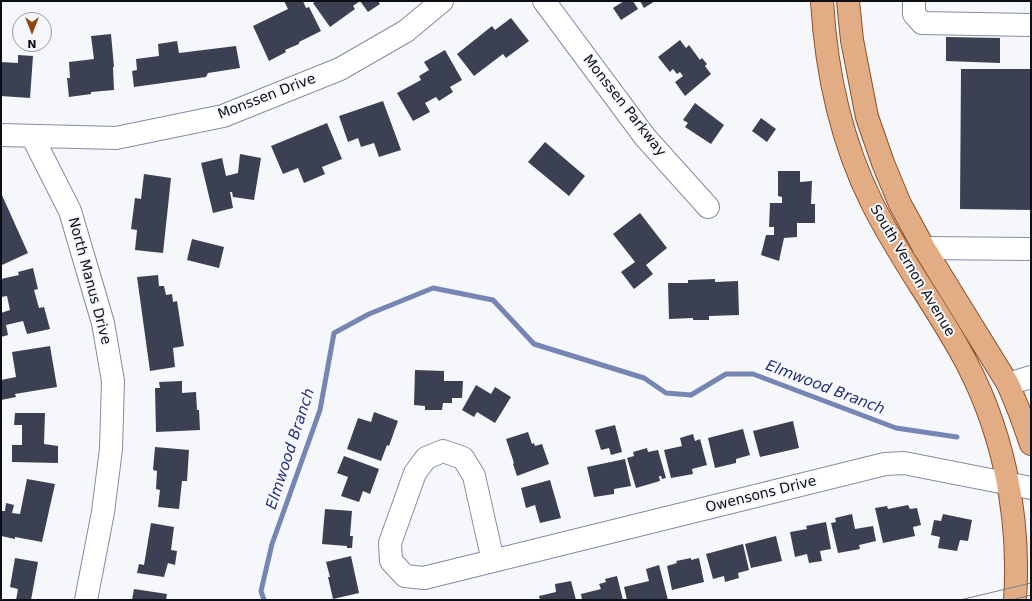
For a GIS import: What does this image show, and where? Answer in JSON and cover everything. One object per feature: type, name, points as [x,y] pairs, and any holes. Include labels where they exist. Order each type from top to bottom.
[{"type":"main road","name":"South Vernon Avenue","points":[[822,1],[824,33],[838,111],[871,202],[896,249],[960,349],[983,397],[1000,446],[1008,483],[1014,527],[1016,573],[1015,600]]},
{"type":"main road","name":"South Vernon Avenue","points":[[848,1],[852,40],[867,117],[883,163],[900,204],[924,248],[1008,384],[1031,444]]},
{"type":"street","name":"Monssen Drive","points":[[1,135],[116,138],[223,116],[340,69],[406,31],[442,1]]},
{"type":"street","name":"Monssen Parkway","points":[[544,1],[645,137],[708,207]]},
{"type":"street","points":[[914,1],[914,14],[922,23],[1031,25]]},
{"type":"street","name":"North Manus Drive","points":[[32,136],[70,211],[103,322],[113,381],[111,449],[103,512],[86,600]]},
{"type":"street","points":[[924,248],[1031,249]]},
{"type":"street","points":[[1008,384],[1031,377]]},
{"type":"street","name":"Owensons Drive","points":[[493,561],[474,476],[462,458],[443,451],[426,458],[415,473],[390,543],[392,562],[405,576],[424,578],[493,561],[885,464],[904,463],[1031,488]]},
{"type":"building","points":[[284,1],[303,1],[306,8],[309,7],[321,31],[299,42],[299,44],[285,50],[286,52],[269,61],[253,26],[288,9]]},
{"type":"building","points":[[316,1],[360,1],[353,6],[355,9],[330,27],[313,3]]},
{"type":"building","points":[[360,1],[378,1],[380,4],[368,12]]},
{"type":"building","points":[[624,1],[633,1],[638,9],[621,20],[613,8]]},
{"type":"building","points":[[640,1],[655,1],[644,8]]},
{"type":"building","points":[[511,18],[529,41],[506,58],[503,54],[474,76],[457,54],[492,26],[495,30]]},
{"type":"building","points":[[111,34],[114,67],[114,90],[91,92],[91,94],[69,97],[67,78],[70,78],[69,62],[94,59],[91,36]]},
{"type":"building","points":[[946,37],[1000,38],[1000,63],[946,61]]},
{"type":"building","points":[[680,40],[686,48],[689,45],[700,60],[702,58],[707,64],[705,66],[711,74],[685,96],[675,82],[683,76],[680,72],[677,74],[673,69],[670,72],[658,57]]},
{"type":"building","points":[[177,41],[179,53],[236,46],[240,68],[208,73],[206,77],[134,87],[132,71],[137,70],[136,59],[159,56],[158,44]]},
{"type":"building","points":[[445,50],[462,80],[450,87],[453,92],[439,101],[436,97],[425,103],[430,112],[413,121],[397,93],[421,80],[419,76],[429,70],[424,62]]},
{"type":"building","points":[[18,55],[33,56],[30,98],[1,96],[1,62],[18,63]]},
{"type":"building","points":[[961,69],[1031,69],[1031,210],[960,209]]},
{"type":"building","points":[[383,101],[401,150],[379,157],[374,143],[361,147],[358,138],[348,142],[339,116]]},
{"type":"building","points":[[695,103],[724,125],[711,144],[685,127],[688,123],[683,120]]},
{"type":"building","points":[[761,118],[776,129],[767,142],[752,131]]},
{"type":"building","points":[[327,123],[342,159],[322,167],[325,174],[304,183],[298,168],[283,174],[271,146]]},
{"type":"building","points":[[545,142],[585,176],[569,196],[528,162]]},
{"type":"building","points":[[240,154],[261,158],[254,200],[233,197],[232,192],[230,192],[233,208],[213,213],[201,163],[222,158],[226,176],[238,173]]},
{"type":"building","points":[[778,171],[800,171],[800,182],[812,181],[811,204],[815,204],[815,223],[797,223],[797,237],[784,238],[779,261],[761,255],[766,235],[774,235],[774,227],[769,227],[770,203],[782,203],[782,197],[778,196]]},
{"type":"building","points":[[144,174],[171,178],[163,253],[135,250],[137,230],[131,229],[135,198],[141,199]]},
{"type":"building","points":[[1,193],[28,253],[2,265],[1,264]]},
{"type":"building","points":[[640,213],[667,248],[646,265],[653,274],[634,289],[621,272],[635,262],[613,234]]},
{"type":"building","points":[[192,239],[224,247],[219,268],[187,260]]},
{"type":"building","points":[[33,268],[38,289],[34,290],[39,308],[44,307],[50,329],[27,334],[23,321],[6,325],[8,335],[1,337],[1,313],[10,310],[7,296],[1,297],[1,279],[19,275],[18,272]]},
{"type":"building","points":[[158,275],[159,286],[164,286],[166,295],[172,294],[173,302],[177,301],[184,346],[173,348],[175,367],[150,371],[137,277]]},
{"type":"building","points":[[715,279],[715,282],[738,281],[739,315],[709,316],[709,320],[693,320],[693,318],[669,319],[668,283],[688,283],[688,280]]},
{"type":"building","points":[[50,346],[57,387],[15,394],[16,397],[1,400],[1,380],[16,377],[12,352]]},
{"type":"building","points":[[415,370],[444,371],[444,381],[463,381],[462,398],[452,398],[452,403],[443,403],[442,410],[425,410],[425,406],[414,405]]},
{"type":"building","points":[[182,381],[182,393],[196,392],[200,430],[156,432],[155,388],[160,388],[159,382]]},
{"type":"building","points":[[476,385],[491,394],[495,387],[511,397],[495,423],[477,412],[474,417],[462,410]]},
{"type":"building","points":[[374,412],[398,421],[389,446],[387,445],[381,461],[347,449],[358,418],[371,422]]},
{"type":"building","points":[[15,413],[45,413],[44,444],[58,446],[58,463],[12,462],[12,445],[22,445],[22,425],[14,425]]},
{"type":"building","points":[[793,421],[799,448],[760,457],[753,431]]},
{"type":"building","points":[[615,425],[622,452],[611,455],[609,448],[601,450],[595,430]]},
{"type":"building","points":[[743,429],[750,455],[736,459],[736,463],[715,468],[708,438]]},
{"type":"building","points":[[528,432],[532,444],[534,443],[535,446],[542,444],[549,464],[517,476],[506,439]]},
{"type":"building","points":[[693,434],[695,441],[700,439],[707,465],[692,469],[693,474],[671,478],[664,450],[682,446],[680,438]]},
{"type":"building","points":[[155,447],[189,450],[187,481],[182,481],[179,509],[158,507],[160,490],[156,489],[157,471],[153,470]]},
{"type":"building","points":[[647,448],[648,452],[658,450],[666,478],[662,479],[661,476],[659,476],[660,481],[636,488],[627,458],[634,456],[633,452]]},
{"type":"building","points":[[344,456],[379,469],[370,494],[363,491],[359,502],[341,496],[348,477],[337,473]]},
{"type":"building","points":[[625,459],[631,486],[614,489],[614,494],[594,497],[587,467]]},
{"type":"building","points":[[27,479],[55,484],[42,542],[1,536],[1,511],[5,511],[6,503],[14,505],[12,513],[20,514]]},
{"type":"building","points":[[550,480],[561,518],[540,523],[535,505],[526,508],[521,488]]},
{"type":"building","points":[[908,505],[910,509],[917,508],[921,525],[913,527],[915,536],[883,543],[875,508],[887,506],[888,509]]},
{"type":"building","points":[[325,509],[352,511],[350,536],[353,536],[352,548],[347,548],[347,546],[322,544]]},
{"type":"building","points":[[852,514],[855,529],[873,526],[876,541],[859,545],[860,549],[838,553],[831,523],[836,522],[835,518]]},
{"type":"building","points":[[943,514],[972,520],[968,541],[960,540],[957,551],[938,548],[940,537],[931,535],[934,520],[941,521]]},
{"type":"building","points":[[826,522],[831,549],[820,551],[822,561],[809,563],[807,554],[795,557],[790,532],[807,529],[806,526]]},
{"type":"building","points":[[151,523],[174,527],[171,550],[177,551],[175,565],[168,563],[164,577],[137,573],[139,564],[144,565]]},
{"type":"building","points":[[776,536],[782,561],[751,568],[745,544]]},
{"type":"building","points":[[743,544],[749,570],[738,573],[739,578],[725,582],[724,576],[713,579],[706,554]]},
{"type":"building","points":[[351,556],[359,593],[333,599],[326,562]]},
{"type":"building","points":[[15,558],[38,562],[31,600],[16,600],[18,589],[10,587]]},
{"type":"building","points":[[691,558],[691,560],[699,558],[704,582],[672,590],[667,566],[677,563],[676,561]]},
{"type":"building","points":[[659,565],[668,600],[627,600],[624,587],[649,581],[646,569]]},
{"type":"building","points":[[617,576],[623,600],[582,600],[581,594],[601,589],[599,584],[606,582],[605,579]]},
{"type":"building","points":[[571,581],[576,600],[540,600],[539,596],[556,592],[555,584]]},
{"type":"building","points":[[134,589],[167,594],[166,600],[132,600]]},
{"type":"waterway","name":"Elmwood Branch","points":[[264,600],[261,591],[272,544],[320,410],[334,333],[369,314],[433,288],[493,300],[534,344],[644,378],[666,393],[691,395],[726,374],[753,374],[896,428],[957,437]]},
{"type":"tram line","points":[[960,600],[1031,583]]},
{"type":"tram line","points":[[1012,600],[1031,595]]}]
